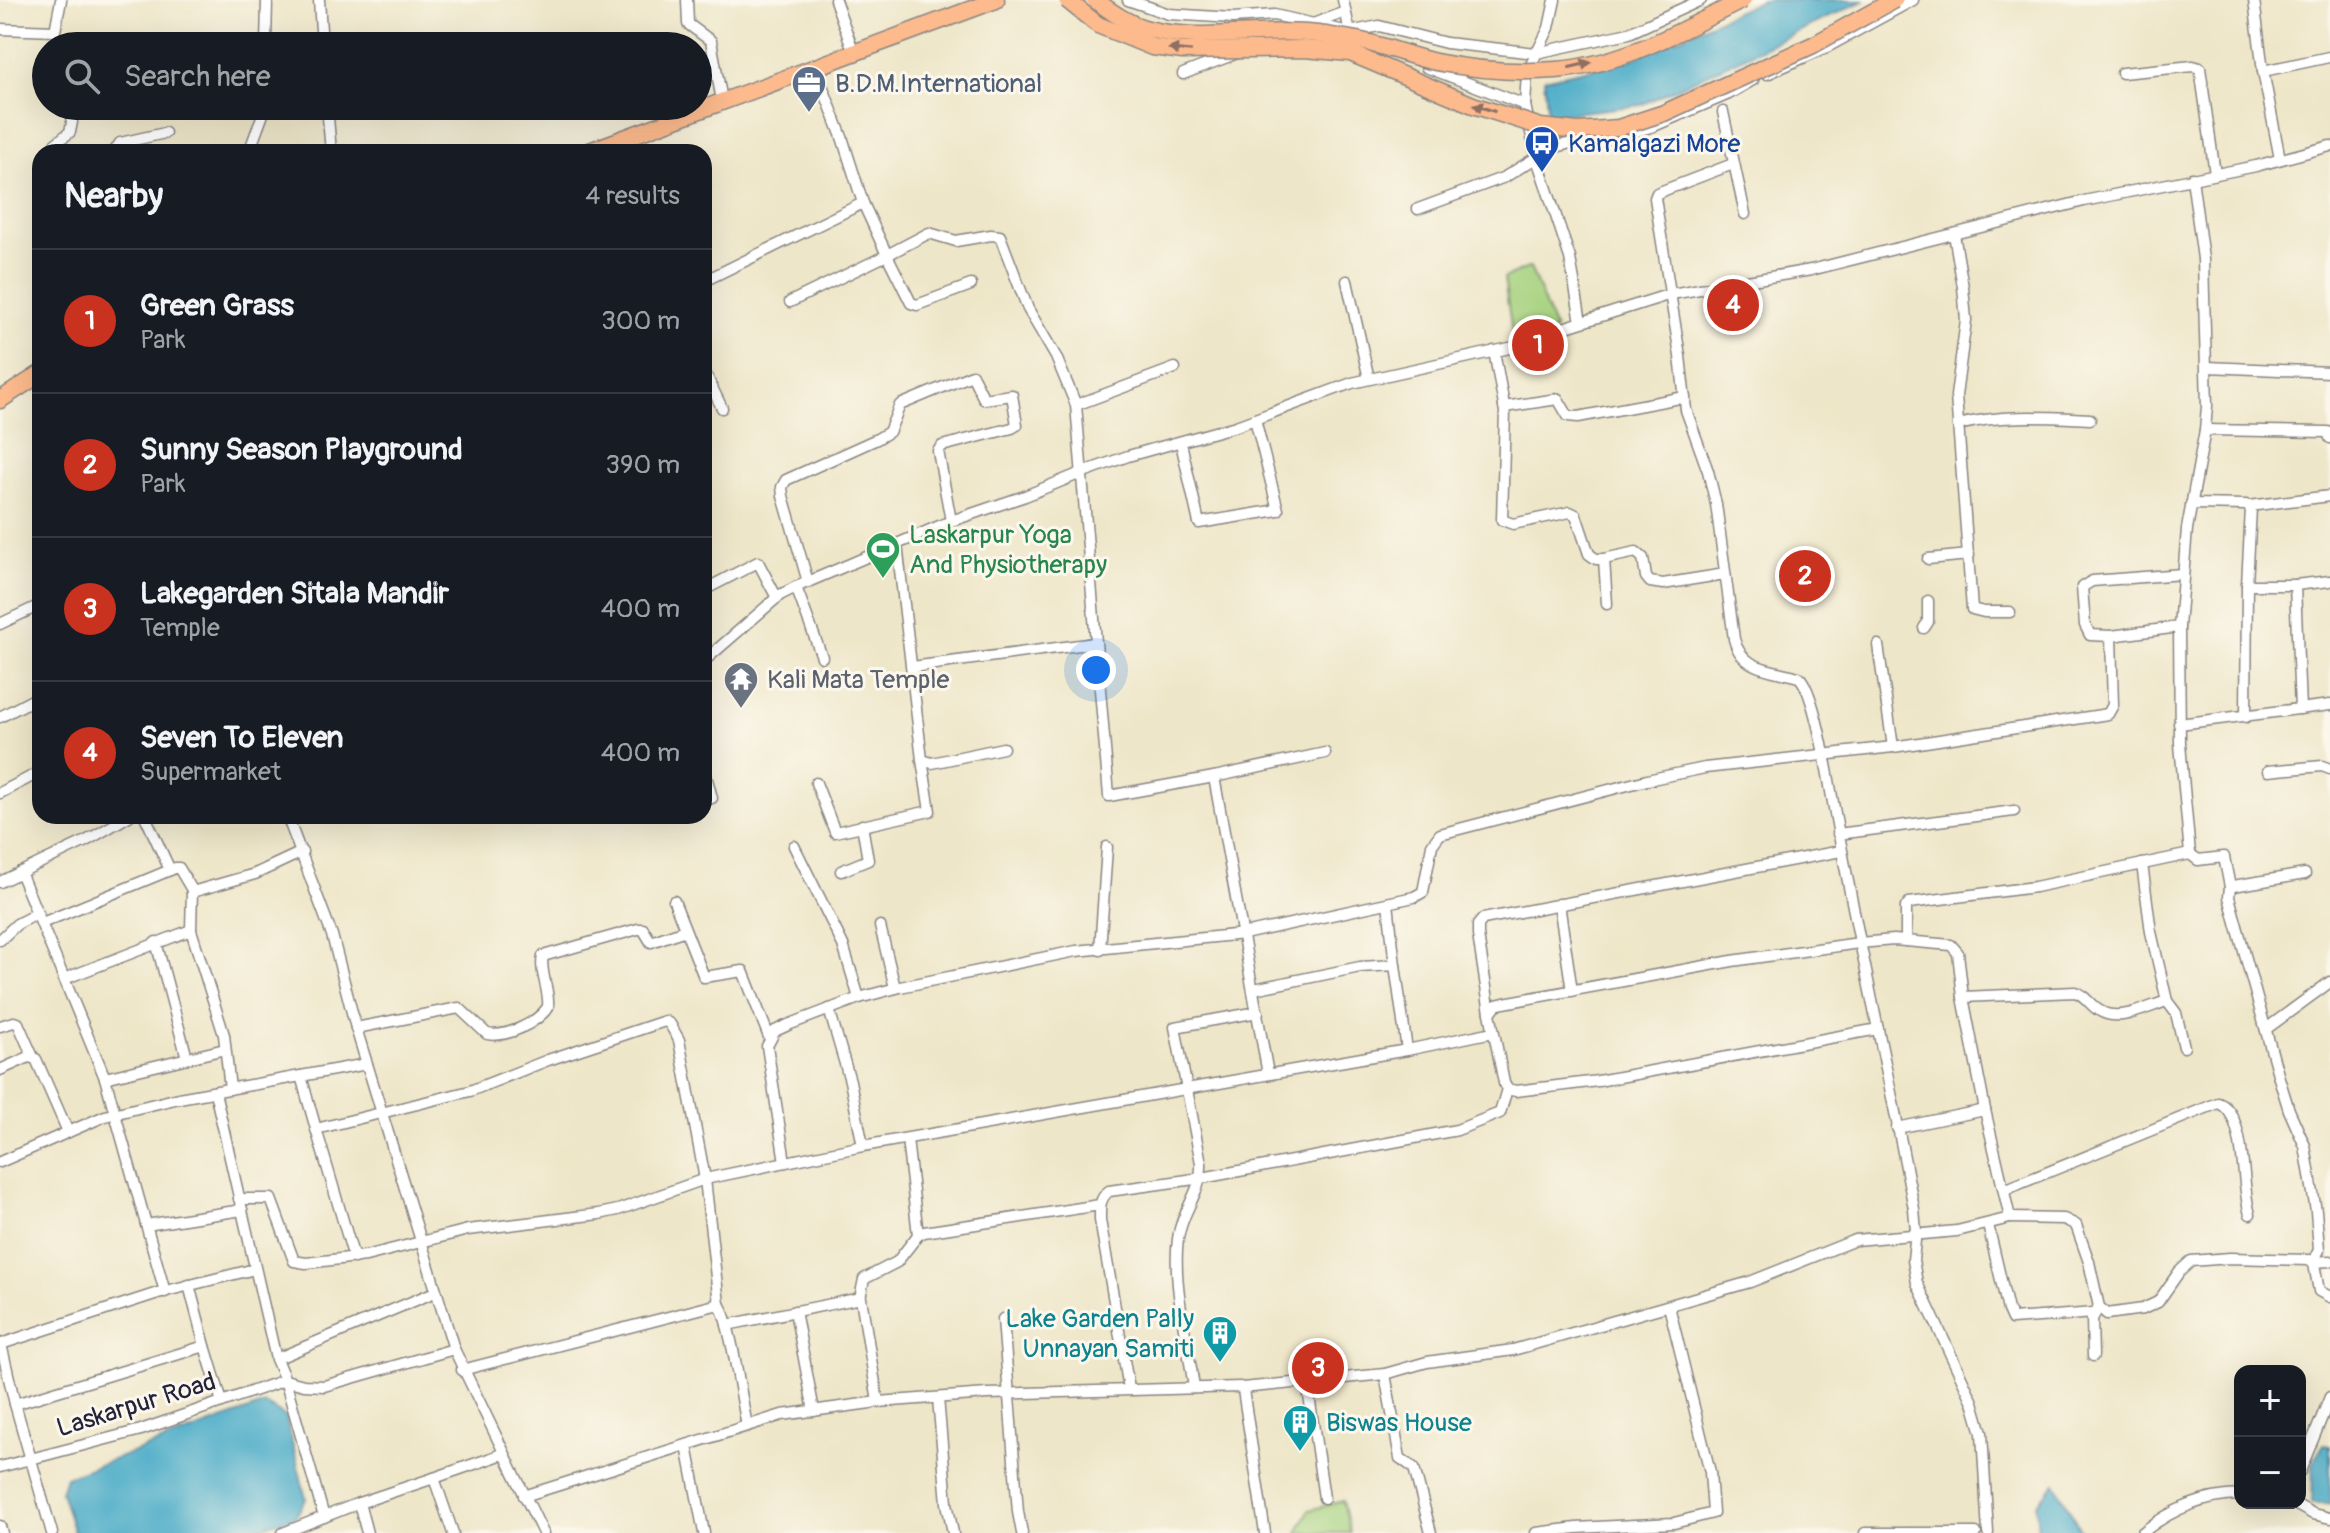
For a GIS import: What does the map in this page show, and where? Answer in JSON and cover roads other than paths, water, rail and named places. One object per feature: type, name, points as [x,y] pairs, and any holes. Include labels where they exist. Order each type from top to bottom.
[{"type":"main road","points":[[712,102],[996,0]]},
{"type":"main road","points":[[1067,0],[1098,25],[1152,47],[1183,51],[1304,49],[1350,53],[1473,105],[1541,127],[1578,131],[1618,128],[1664,113],[1813,45],[1894,0]]},
{"type":"main road","points":[[1095,0],[1131,24],[1150,29],[1179,34],[1315,34],[1375,44],[1433,61],[1484,71],[1559,70],[1606,60],[1650,46],[1743,0]]},
{"type":"main road","points":[[606,144],[662,120]]},
{"type":"main road","points":[[0,400],[32,379]]},
{"type":"street","points":[[0,29],[55,31],[61,0]]},
{"type":"street","points":[[266,32],[267,0]]},
{"type":"street","points":[[319,0],[321,32]]},
{"type":"street","points":[[687,0],[688,24],[700,32]]},
{"type":"street","points":[[835,0],[854,53]]},
{"type":"street","points":[[1128,0],[1169,14],[1233,18],[1274,15],[1349,32],[1379,26],[1446,43],[1536,53],[1629,33],[1701,0]]},
{"type":"street","points":[[1555,0],[1549,28],[1527,73],[1525,105],[1536,156],[1567,244],[1581,322]]},
{"type":"street","points":[[1418,209],[1505,177],[1536,156],[1570,143],[1603,141],[1681,115],[1815,53],[1913,0]]},
{"type":"street","points":[[2254,0],[2263,71],[2280,159]]},
{"type":"street","points":[[1183,74],[1312,24],[1344,6],[1359,61]]},
{"type":"street","points":[[1349,32],[1365,46],[1460,78],[1525,105]]},
{"type":"street","points":[[712,44],[722,101]]},
{"type":"street","points":[[2263,71],[2329,57]]},
{"type":"street","points":[[2122,73],[2193,66],[2200,68],[2215,174]]},
{"type":"street","points":[[815,67],[863,203],[911,303],[917,305],[971,285]]},
{"type":"street","points":[[1723,112],[1745,214]]},
{"type":"street","points":[[55,144],[72,128],[71,120]]},
{"type":"street","points":[[252,144],[261,120]]},
{"type":"street","points":[[328,120],[330,144]]},
{"type":"street","points":[[119,144],[165,133]]},
{"type":"street","points":[[712,654],[777,598],[796,587],[951,521],[1128,456],[1255,419],[1329,390],[1533,341],[1581,322],[1671,294],[1811,270],[2084,201],[2330,146]]},
{"type":"street","points":[[1733,164],[1655,194],[1688,416],[1716,504],[1738,653],[1748,662],[1802,679],[1825,756],[1859,943],[1914,1209],[1916,1235],[1913,1260],[1917,1283],[1968,1390],[1982,1433],[1988,1533]]},
{"type":"street","points":[[2192,178],[2203,259],[2207,367],[2205,430],[2191,504],[2179,627],[2179,724],[2190,854],[2198,860],[2224,857],[2229,897],[2289,1110],[2305,1146],[2319,1250],[2313,1262],[2319,1291],[2330,1297]]},
{"type":"street","points":[[712,277],[863,203]]},
{"type":"street","points":[[790,302],[929,233],[956,241],[1000,236],[1025,302],[1056,357],[1076,405],[1109,796],[1325,753]]},
{"type":"street","points":[[1954,234],[1966,320],[1956,381],[1972,609],[2010,612]]},
{"type":"street","points":[[1347,281],[1369,379]]},
{"type":"street","points":[[1494,351],[1504,407],[1502,520],[1513,524],[1570,512],[1576,515],[1589,554],[1596,559],[1604,559],[1636,552],[1643,558],[1646,577],[1650,582],[1663,584],[1725,574]]},
{"type":"street","points":[[2207,367],[2330,372]]},
{"type":"street","points":[[1076,405],[1175,368]]},
{"type":"street","points":[[808,582],[783,496],[782,487],[786,480],[889,432],[900,405],[972,375],[984,399],[1012,395],[1018,419],[1017,425],[1012,428],[942,446],[938,451],[951,521]]},
{"type":"street","points":[[712,387],[722,408]]},
{"type":"street","points":[[1504,407],[1558,399],[1568,416],[1578,417],[1685,397]]},
{"type":"street","points":[[1958,425],[2029,416],[2090,419]]},
{"type":"street","points":[[1181,443],[1199,523],[1278,510],[1255,419]]},
{"type":"street","points":[[2205,430],[2328,432],[2330,438]]},
{"type":"street","points":[[2191,504],[2249,506],[2329,497]]},
{"type":"street","points":[[2246,717],[2247,585],[2252,516],[2249,506]]},
{"type":"street","points":[[816,783],[835,832],[930,811],[897,544]]},
{"type":"street","points":[[1928,559],[1969,555]]},
{"type":"street","points":[[1604,559],[1607,604]]},
{"type":"street","points":[[712,586],[758,562],[777,598]]},
{"type":"street","points":[[2179,627],[2094,636],[2086,631],[2082,605],[2085,584],[2182,574]]},
{"type":"street","points":[[2247,585],[2330,581]]},
{"type":"street","points":[[2295,585],[2300,709]]},
{"type":"street","points":[[796,587],[822,657]]},
{"type":"street","points":[[1924,628],[1928,622],[1928,601]]},
{"type":"street","points":[[0,624],[32,609]]},
{"type":"street","points":[[769,1037],[775,1031],[829,1009],[895,988],[1076,951],[1244,934],[1388,903],[1423,892],[1434,839],[1448,831],[1705,768],[1893,747],[2108,714],[2113,705],[2111,636]]},
{"type":"street","points":[[912,667],[1095,643]]},
{"type":"street","points":[[1878,645],[1893,747]]},
{"type":"street","points":[[0,717],[32,700]]},
{"type":"street","points":[[2179,724],[2330,705]]},
{"type":"street","points":[[922,760],[932,763],[1003,748]]},
{"type":"street","points":[[2268,771],[2322,766],[2330,769]]},
{"type":"street","points":[[0,793],[32,776]]},
{"type":"street","points":[[1214,777],[1268,1074]]},
{"type":"street","points":[[1838,834],[2014,811]]},
{"type":"street","points":[[0,882],[115,824]]},
{"type":"street","points":[[149,824],[170,870]]},
{"type":"street","points":[[290,824],[332,935],[356,1028],[454,1349],[543,1533]]},
{"type":"street","points":[[841,871],[868,860],[862,825]]},
{"type":"street","points":[[794,846],[843,945],[859,998]]},
{"type":"street","points":[[1100,950],[1107,847]]},
{"type":"street","points":[[1129,1389],[1100,1220],[1100,1205],[1109,1191],[1202,1178],[1457,1130],[1500,1113],[1507,1089],[1493,1032],[1478,925],[1489,917],[1841,851]]},
{"type":"street","points":[[192,892],[255,874],[302,852]]},
{"type":"street","points":[[1906,941],[1906,907],[1909,903],[2035,887],[2190,854]]},
{"type":"street","points":[[2142,864],[2151,932],[2167,1001],[2176,1013],[2184,1047]]},
{"type":"street","points":[[0,940],[17,924],[179,868],[192,892],[191,930],[224,1035],[230,1089]]},
{"type":"street","points":[[20,872],[105,1078],[165,1292]]},
{"type":"street","points":[[2230,887],[2305,874]]},
{"type":"street","points":[[674,901],[704,977],[743,971],[769,1037],[767,1060],[785,1162]]},
{"type":"street","points":[[1388,903],[1407,1050]]},
{"type":"street","points":[[1559,904],[1572,991]]},
{"type":"street","points":[[880,926],[895,988]]},
{"type":"street","points":[[356,1028],[459,1008],[487,1034],[503,1034],[535,1021],[548,1007],[548,989],[541,963],[543,956],[638,929],[643,929],[651,942],[685,930]]},
{"type":"street","points":[[64,979],[191,930]]},
{"type":"street","points":[[1490,1013],[1496,1005],[1504,1003],[1732,961],[1859,943],[1906,941],[1954,946],[1958,953],[1963,997],[1985,1110],[2010,1218]]},
{"type":"street","points":[[156,942],[187,1058]]},
{"type":"street","points":[[1254,989],[1360,967],[1395,965]]},
{"type":"street","points":[[2266,1029],[2330,982]]},
{"type":"street","points":[[1963,997],[2075,992],[2098,1010],[2117,1016],[2167,1001]]},
{"type":"street","points":[[829,1009],[850,1081],[863,1146]]},
{"type":"street","points":[[1194,1388],[1176,1258],[1178,1234],[1202,1178],[1175,1027],[1258,1012]]},
{"type":"street","points":[[316,1129],[470,1091],[548,1060],[665,1021],[670,1024],[679,1040],[705,1179],[719,1304],[727,1325],[747,1426]]},
{"type":"street","points":[[0,1026],[18,1023],[68,1132]]},
{"type":"street","points":[[1507,1089],[1516,1091],[1598,1081],[1878,1029]]},
{"type":"street","points":[[146,1225],[271,1199],[294,1261],[306,1263],[354,1258],[477,1228],[608,1212],[705,1179],[863,1146],[1493,1032]]},
{"type":"street","points":[[105,1078],[225,1049]]},
{"type":"street","points":[[0,1070],[33,1057]]},
{"type":"street","points":[[0,1162],[115,1114],[367,1064]]},
{"type":"street","points":[[301,1076],[354,1258]]},
{"type":"street","points":[[215,1092],[276,1359],[285,1380],[324,1517]]},
{"type":"street","points":[[2004,1190],[2218,1103],[2230,1112],[2237,1129],[2250,1214]]},
{"type":"street","points":[[1897,1128],[1985,1110]]},
{"type":"street","points":[[907,1139],[918,1235]]},
{"type":"street","points":[[878,1402],[860,1298],[864,1279],[897,1262],[918,1235],[933,1229],[1100,1205]]},
{"type":"street","points":[[524,1496],[775,1417],[814,1411],[938,1398],[1129,1389],[1242,1388],[1385,1374],[1427,1362],[1513,1350],[1669,1306],[1776,1273],[1855,1240],[1988,1225],[2010,1218],[2064,1219],[2076,1225],[2089,1262],[2095,1313],[2093,1356]]},
{"type":"street","points":[[1988,1225],[2012,1319],[2095,1313],[2114,1315],[2151,1306],[2161,1300],[2185,1266],[2197,1260],[2277,1258],[2330,1261]]},
{"type":"street","points":[[52,1533],[32,1458],[4,1380],[1,1344],[165,1292],[255,1269]]},
{"type":"street","points":[[189,1285],[222,1402]]},
{"type":"street","points":[[276,1359],[435,1292]]},
{"type":"street","points":[[727,1325],[860,1298]]},
{"type":"street","points":[[462,1370],[719,1304]]},
{"type":"street","points":[[1536,1533],[1576,1528],[1674,1528],[1711,1515],[1714,1501],[1710,1472],[1669,1306]]},
{"type":"street","points":[[795,1311],[814,1411]]},
{"type":"street","points":[[2070,1319],[2095,1313]]},
{"type":"street","points":[[1003,1319],[1022,1533]]},
{"type":"street","points":[[15,1404],[205,1346]]},
{"type":"street","points":[[285,1380],[313,1387],[340,1384],[454,1349]]},
{"type":"street","points":[[1385,1374],[1400,1458],[1414,1468],[1431,1533]]},
{"type":"street","name":"Laskarpur Road","points":[[0,1467],[141,1430],[285,1380]]},
{"type":"street","points":[[1307,1382],[1324,1498]]},
{"type":"street","points":[[1242,1388],[1265,1533]]},
{"type":"street","points":[[2306,1456],[2330,1397]]},
{"type":"street","points":[[938,1398],[947,1503],[953,1533]]},
{"type":"street","points":[[687,1446],[704,1533]]},
{"type":"street","points":[[283,1533],[359,1503],[503,1454]]},
{"type":"street","points":[[434,1478],[453,1533]]},
{"type":"street","points":[[2142,1533],[2161,1519],[2201,1500],[2234,1496]]},
{"type":"street","points":[[359,1503],[367,1533]]},
{"type":"street","points":[[2304,1509],[2330,1518]]},
{"type":"street","points":[[0,1526],[2,1533]]},
{"type":"street","points":[[1865,1533],[1976,1533]]},
{"type":"water","points":[[1762,0],[1865,0],[1641,105],[1548,116],[1544,79],[1630,60]]},
{"type":"water","points":[[265,1404],[286,1417],[306,1499],[296,1516],[244,1533],[74,1533],[61,1492],[66,1477]]},
{"type":"water","points":[[2324,1444],[2330,1445],[2330,1504],[2312,1504],[2313,1462]]},
{"type":"water","points":[[2055,1483],[2082,1533],[2038,1533],[2036,1505]]},
{"type":"place","name":"B.D.M.International","points":[[809,114]]},
{"type":"place","name":"Kamalgazi More","points":[[1542,174]]},
{"type":"place","name":"Seven To Eleven","points":[[1733,305]]},
{"type":"place","name":"Green Grass","points":[[1538,345]]},
{"type":"place","name":"Sunny Season Playground","points":[[1805,576]]},
{"type":"place","name":"Laskarpur Yoga And Physiotherapy","points":[[883,580]]},
{"type":"place","name":"Kali Mata Temple","points":[[741,710]]},
{"type":"place","name":"Lake Garden Pally Unnayan Samiti","points":[[1220,1364]]},
{"type":"place","name":"Lakegarden Sitala Mandir","points":[[1318,1368]]},
{"type":"place","name":"Biswas House","points":[[1300,1453]]}]
